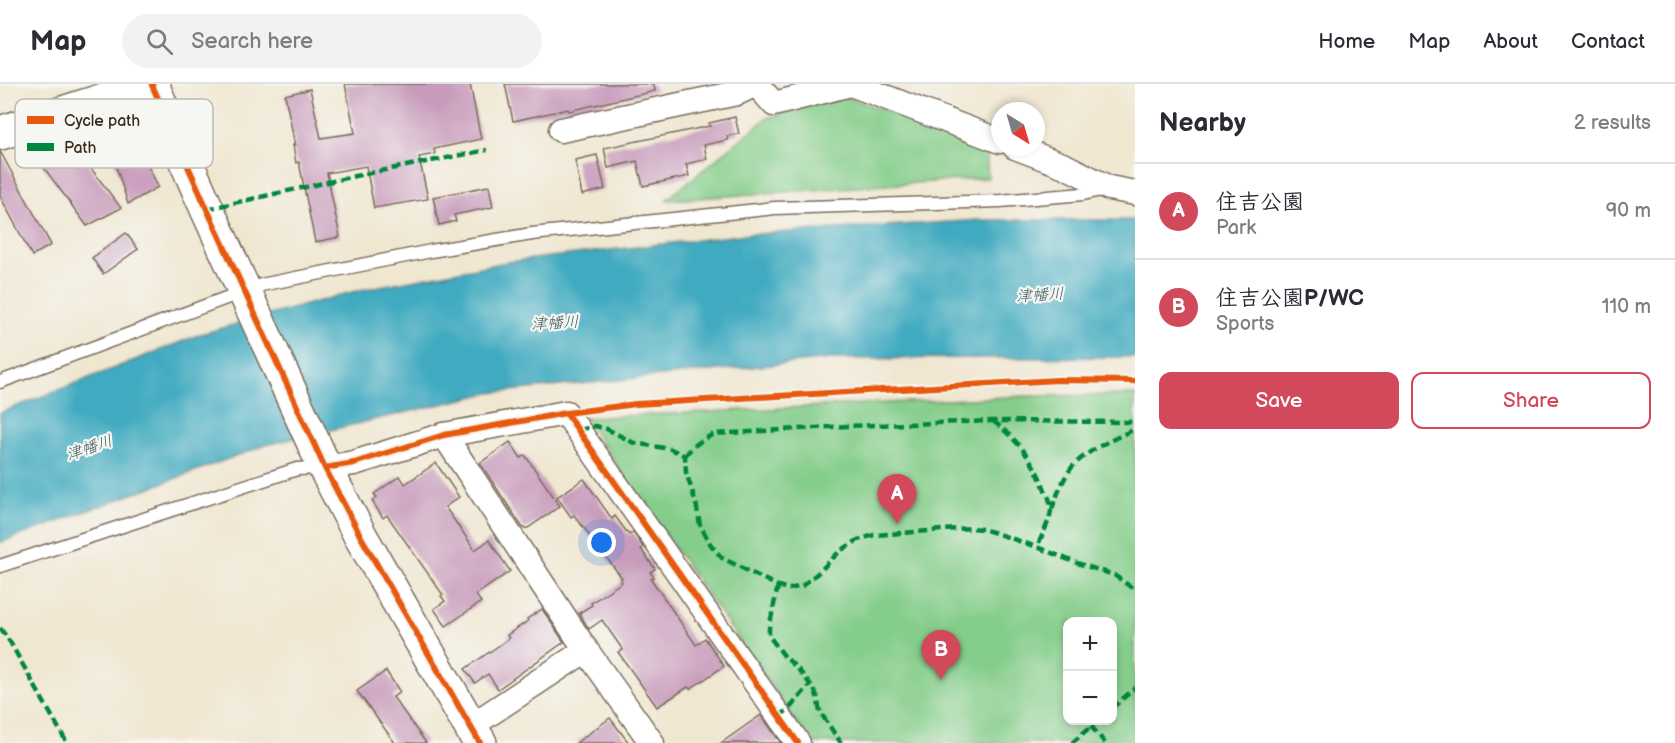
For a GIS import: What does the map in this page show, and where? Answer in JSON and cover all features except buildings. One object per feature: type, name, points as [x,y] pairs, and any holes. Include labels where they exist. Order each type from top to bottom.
[{"type":"street","points":[[106,99],[153,84],[159,99]]},
{"type":"street","points":[[561,130],[737,93],[756,84],[774,104],[851,84],[991,138]]},
{"type":"street","points":[[0,133],[15,128]]},
{"type":"street","points":[[1039,156],[1109,188],[1135,193]]},
{"type":"street","points":[[189,168],[322,461],[361,537],[475,735],[586,650]]},
{"type":"street","points":[[322,461],[354,463],[444,435],[566,412],[798,743]]},
{"type":"street","points":[[444,435],[586,650],[652,743]]},
{"type":"lane","points":[[0,382],[221,299],[247,295],[261,285],[431,251],[532,234],[775,208],[1000,201],[1083,194],[1109,188]]},
{"type":"lane","points":[[0,566],[322,461]]},
{"type":"green space","points":[[844,96],[986,146],[988,178],[666,200],[767,118]]},
{"type":"green space","points":[[1135,395],[1135,743],[811,743],[584,418],[1027,396]]},
{"type":"water","name":"津幡川","points":[[980,220],[1135,220],[1135,357],[831,359],[489,393],[266,445],[0,543],[0,413],[201,334],[359,290],[507,262],[740,235]]},
{"type":"marked path","points":[[207,209],[487,150]]},
{"type":"marked path","points":[[993,421],[1024,452],[1036,470],[1049,499],[1050,516],[1037,547]]},
{"type":"marked path","points":[[685,456],[698,443],[714,434],[993,421],[1135,422]]},
{"type":"marked path","points":[[579,430],[595,426],[607,429],[634,443],[671,449],[685,456],[686,472],[700,525],[711,545],[722,558],[778,586],[789,589],[802,586],[840,551],[858,540],[874,535],[971,528],[983,529],[1114,575],[1135,590]]},
{"type":"marked path","points":[[1052,509],[1063,481],[1079,460],[1094,449],[1135,429]]},
{"type":"marked path","points":[[778,586],[769,636],[814,689],[820,712],[841,743]]},
{"type":"marked path","points":[[0,628],[67,743]]},
{"type":"marked path","points":[[779,716],[788,710],[810,685]]},
{"type":"marked path","points":[[1117,704],[1135,688]]},
{"type":"marked path","points":[[1072,743],[1092,725]]},
{"type":"marked path","points":[[1091,726],[1105,743]]},
{"type":"cycle path","points":[[152,85],[158,99]]},
{"type":"cycle path","points":[[189,168],[325,468],[361,537],[480,743]]},
{"type":"cycle path","points":[[566,413],[636,404],[1058,380],[1135,381]]},
{"type":"cycle path","points":[[325,468],[354,463],[444,435],[566,413],[798,743]]},
{"type":"place","name":"住吉公園","points":[[897,524]]},
{"type":"place","name":"住吉公園P/WC","points":[[941,680]]}]
